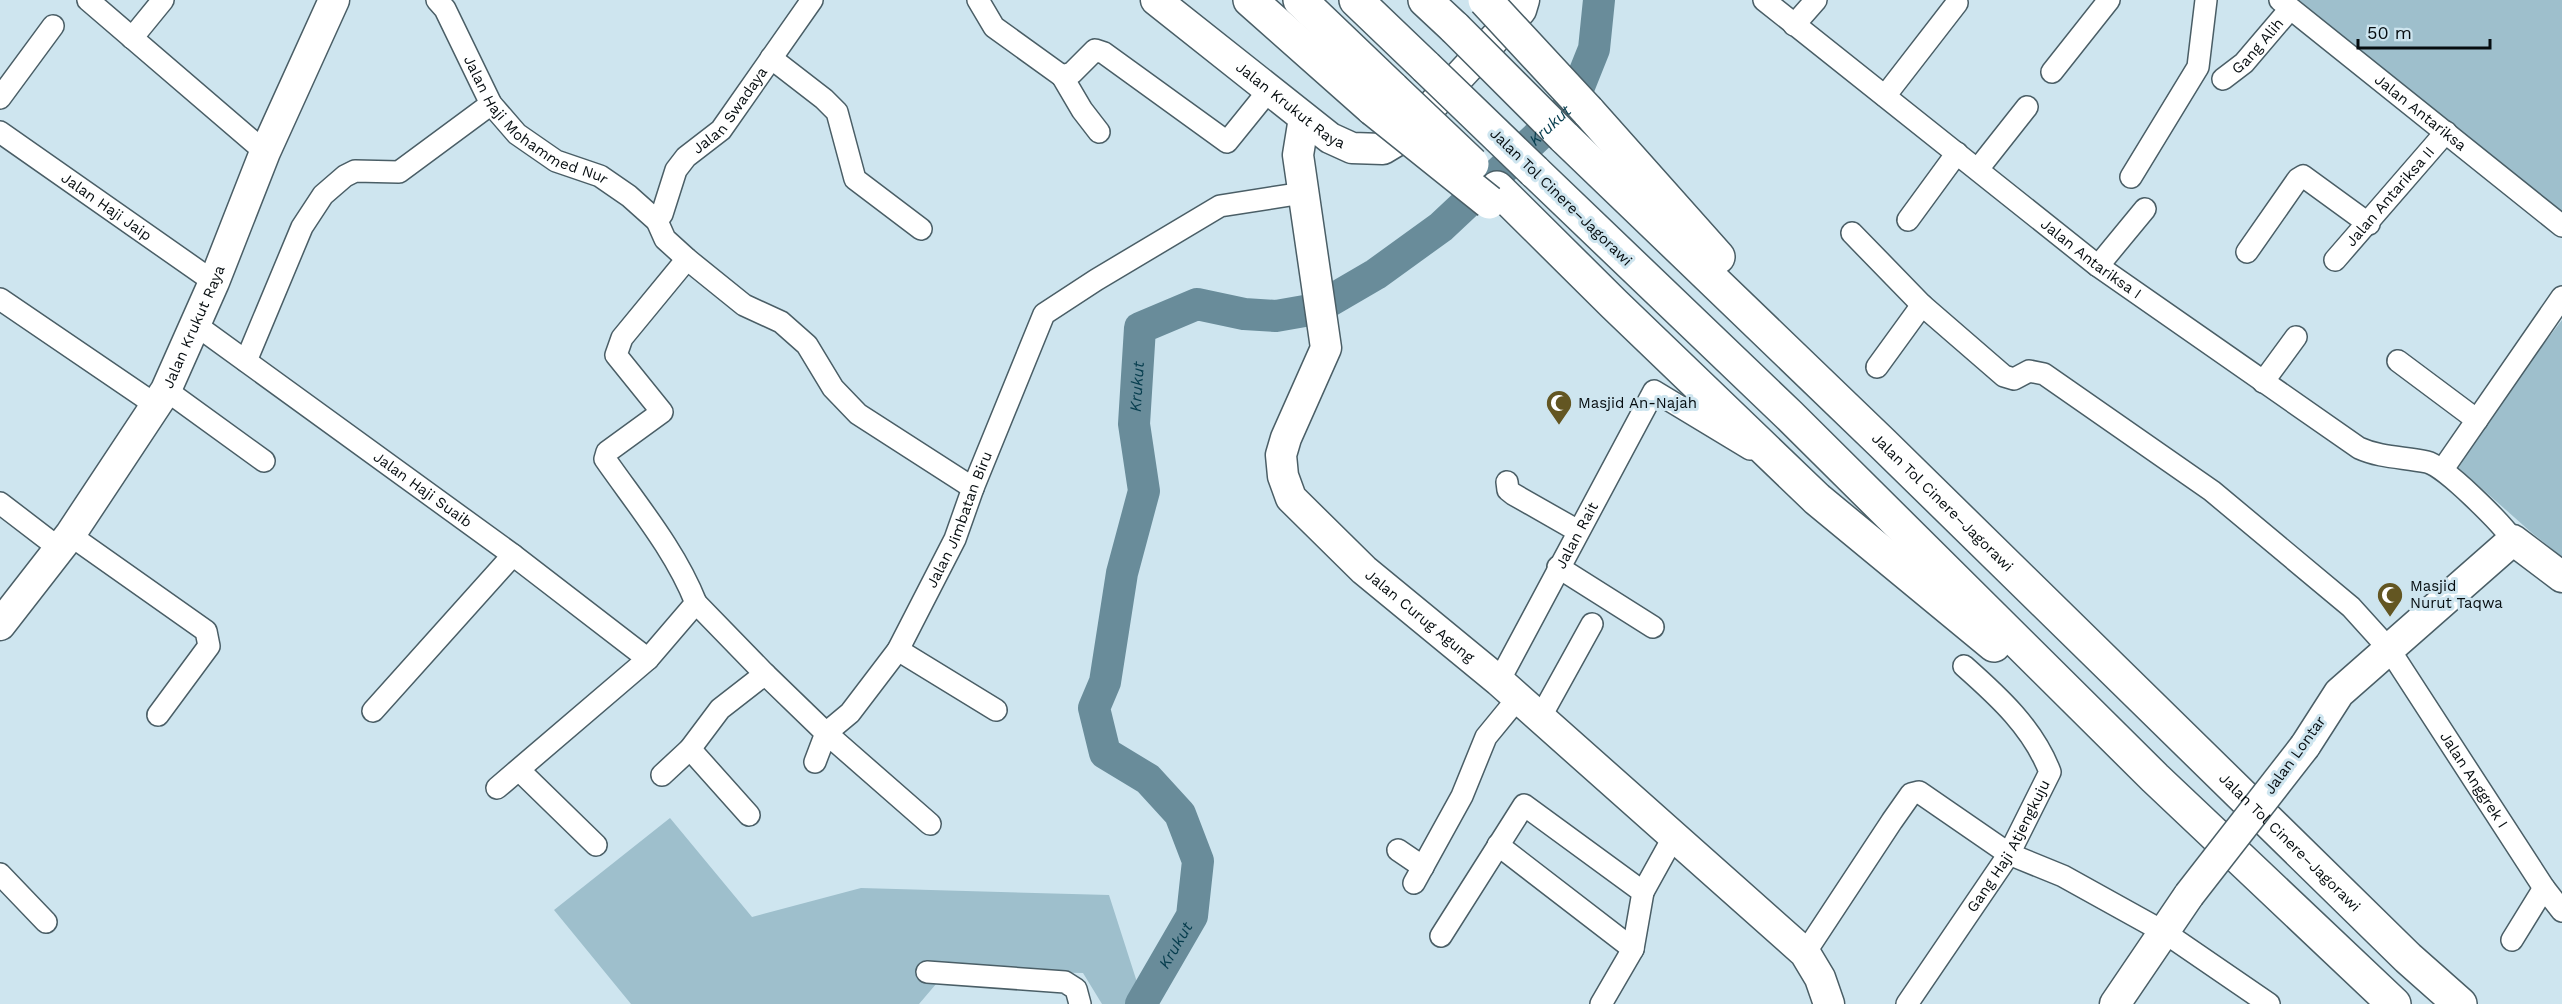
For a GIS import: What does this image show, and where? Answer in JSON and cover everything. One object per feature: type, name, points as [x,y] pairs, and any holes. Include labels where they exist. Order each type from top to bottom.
[{"type":"highway","points":[[1250,0],[1383,99],[1614,304],[1817,499],[2155,778]]},
{"type":"highway","points":[[1300,0],[1383,99]]},
{"type":"highway","name":"Jalan Tol Cinere–Jagorawi","points":[[1356,0],[1789,415],[2155,778],[2394,1004]]},
{"type":"highway","name":"Jalan Tol Cinere–Jagorawi","points":[[1425,0],[2408,958],[2460,1004]]},
{"type":"highway","points":[[1485,0],[1588,111],[1882,443]]},
{"type":"street","points":[[88,0],[265,152]]},
{"type":"street","points":[[132,38],[164,0]]},
{"type":"street","name":"Jalan Krukut Raya","points":[[0,625],[65,542],[168,400],[195,325],[265,152],[333,0]]},
{"type":"street","name":"Jalan Haji Mohammed Nur","points":[[437,0],[444,9],[491,104],[517,134],[556,162],[600,176],[629,196],[657,221],[666,239],[687,259],[744,305],[781,322],[807,345],[833,388],[858,414],[973,488]]},
{"type":"street","name":"Jalan Swadaya","points":[[657,221],[662,214],[676,170],[686,157],[721,130],[812,0]]},
{"type":"street","points":[[978,0],[994,27],[1062,76],[1082,110],[1099,132]]},
{"type":"street","name":"Jalan Krukut Raya","points":[[1156,0],[1330,138],[1352,148],[1383,149],[1402,137],[1521,10],[1524,0]]},
{"type":"street","name":"Jalan Antariksa I","points":[[1764,0],[2098,266],[2263,382],[2359,448],[2375,455],[2429,462],[2443,469]]},
{"type":"street","points":[[1794,25],[1816,0]]},
{"type":"street","points":[[2052,72],[2109,0]]},
{"type":"street","points":[[2131,177],[2198,67],[2206,0]]},
{"type":"street","points":[[1885,96],[1957,3]]},
{"type":"street","name":"Gang Alih","points":[[2223,79],[2244,63],[2285,4]]},
{"type":"street","name":"Jalan Antariksa","points":[[2285,4],[2562,226]]},
{"type":"street","points":[[0,98],[53,26]]},
{"type":"street","points":[[1062,76],[1071,73],[1095,51],[1104,52],[1227,142],[1269,90]]},
{"type":"street","points":[[771,58],[824,99],[837,112],[855,179],[921,229]]},
{"type":"street","points":[[240,356],[302,227],[323,195],[345,176],[356,171],[399,172],[491,104]]},
{"type":"street","points":[[1978,169],[2027,107]]},
{"type":"street","name":"Jalan Curug Agung","points":[[1304,118],[1298,155],[1326,348],[1286,438],[1281,456],[1283,476],[1291,498],[1364,570],[1519,699],[1805,953],[1820,978],[1829,1004]]},
{"type":"street","name":"Jalan Haji Jaip","points":[[0,132],[214,282]]},
{"type":"street","name":"Jalan Antariksa II","points":[[2335,260],[2369,224],[2446,132]]},
{"type":"street","points":[[1908,220],[1957,153]]},
{"type":"street","points":[[2247,252],[2298,179],[2303,176],[2369,224]]},
{"type":"street","name":"Jalan Jimbatan Biru","points":[[826,733],[850,713],[898,650],[955,539],[973,488],[1044,314],[1220,206],[1303,193]]},
{"type":"street","points":[[2098,266],[2145,209]]},
{"type":"street","name":"Jalan Anggrek I","points":[[1852,233],[1922,305],[2004,376],[2014,379],[2029,370],[2044,374],[2212,491],[2351,607],[2389,649],[2544,888],[2562,911]]},
{"type":"street","points":[[687,259],[622,338],[616,355],[662,412],[607,452],[605,459],[674,557],[686,577],[696,603],[826,733],[930,824]]},
{"type":"street","points":[[2562,297],[2443,469],[2504,526],[2513,540],[2562,577]]},
{"type":"street","points":[[0,299],[144,397],[168,400],[213,424],[264,461]]},
{"type":"street","points":[[1877,366],[1922,305]]},
{"type":"street","name":"Jalan Haji Suaib","points":[[195,325],[384,464],[513,555],[648,659]]},
{"type":"street","points":[[2263,382],[2296,337]]},
{"type":"street","points":[[2398,361],[2477,420]]},
{"type":"street","name":"Jalan Rait","points":[[1519,699],[1558,567],[1654,392],[1750,449]]},
{"type":"street","points":[[1507,482],[1508,490],[1512,494],[1578,531]]},
{"type":"street","points":[[0,503],[206,631],[209,646],[158,715]]},
{"type":"street","name":"Jalan Lontar","points":[[2115,1004],[2189,895],[2305,746],[2339,693],[2513,540]]},
{"type":"street","points":[[373,711],[513,555]]},
{"type":"street","points":[[1558,567],[1653,627]]},
{"type":"street","points":[[497,788],[648,659],[696,603]]},
{"type":"street","points":[[1398,850],[1419,875],[1462,796],[1486,737],[1519,699],[1592,624]]},
{"type":"street","points":[[898,650],[996,710]]},
{"type":"street","name":"Gang Haji Atjengkuju","points":[[1907,1004],[2008,854],[2050,772],[2043,754],[2025,725],[1964,666]]},
{"type":"street","points":[[662,776],[690,749],[720,709],[765,674]]},
{"type":"street","points":[[815,762],[826,733]]},
{"type":"street","points":[[690,749],[749,815]]},
{"type":"street","points":[[519,770],[596,845]]},
{"type":"street","points":[[1805,953],[1892,821],[1915,792],[1919,792],[2008,854],[2062,876],[2164,932],[2269,1004]]},
{"type":"street","points":[[1441,936],[1524,805],[1643,892]]},
{"type":"street","points":[[1601,1004],[1633,949],[1643,892],[1674,836]]},
{"type":"street","points":[[1498,845],[1633,949]]},
{"type":"street","points":[[0,874],[46,922]]},
{"type":"street","points":[[2512,940],[2544,888]]},
{"type":"street","points":[[927,972],[1065,982],[1076,989],[1080,1004]]},
{"type":"shaded area","points":[[2296,0],[2562,0],[2562,215]]},
{"type":"shaded area","points":[[2562,320],[2562,557],[2453,463]]},
{"type":"shaded area","points":[[670,818],[752,917],[861,888],[1109,895],[1144,1004],[1102,1004],[1083,973],[948,970],[919,1004],[631,1004],[554,910]]},
{"type":"waterway","name":"Krukut","points":[[1141,1004],[1192,916],[1198,861],[1180,814],[1148,779],[1105,753],[1094,708],[1105,682],[1122,573],[1144,491],[1134,424],[1140,328],[1197,304],[1244,314],[1276,316],[1316,309],[1376,274],[1441,227],[1572,104],[1594,49],[1599,0]]},
{"type":"place","name":"Masjid An-Najah","points":[[1559,426]]},
{"type":"place","name":"Masjid Nurut Taqwa","points":[[2390,618]]}]
